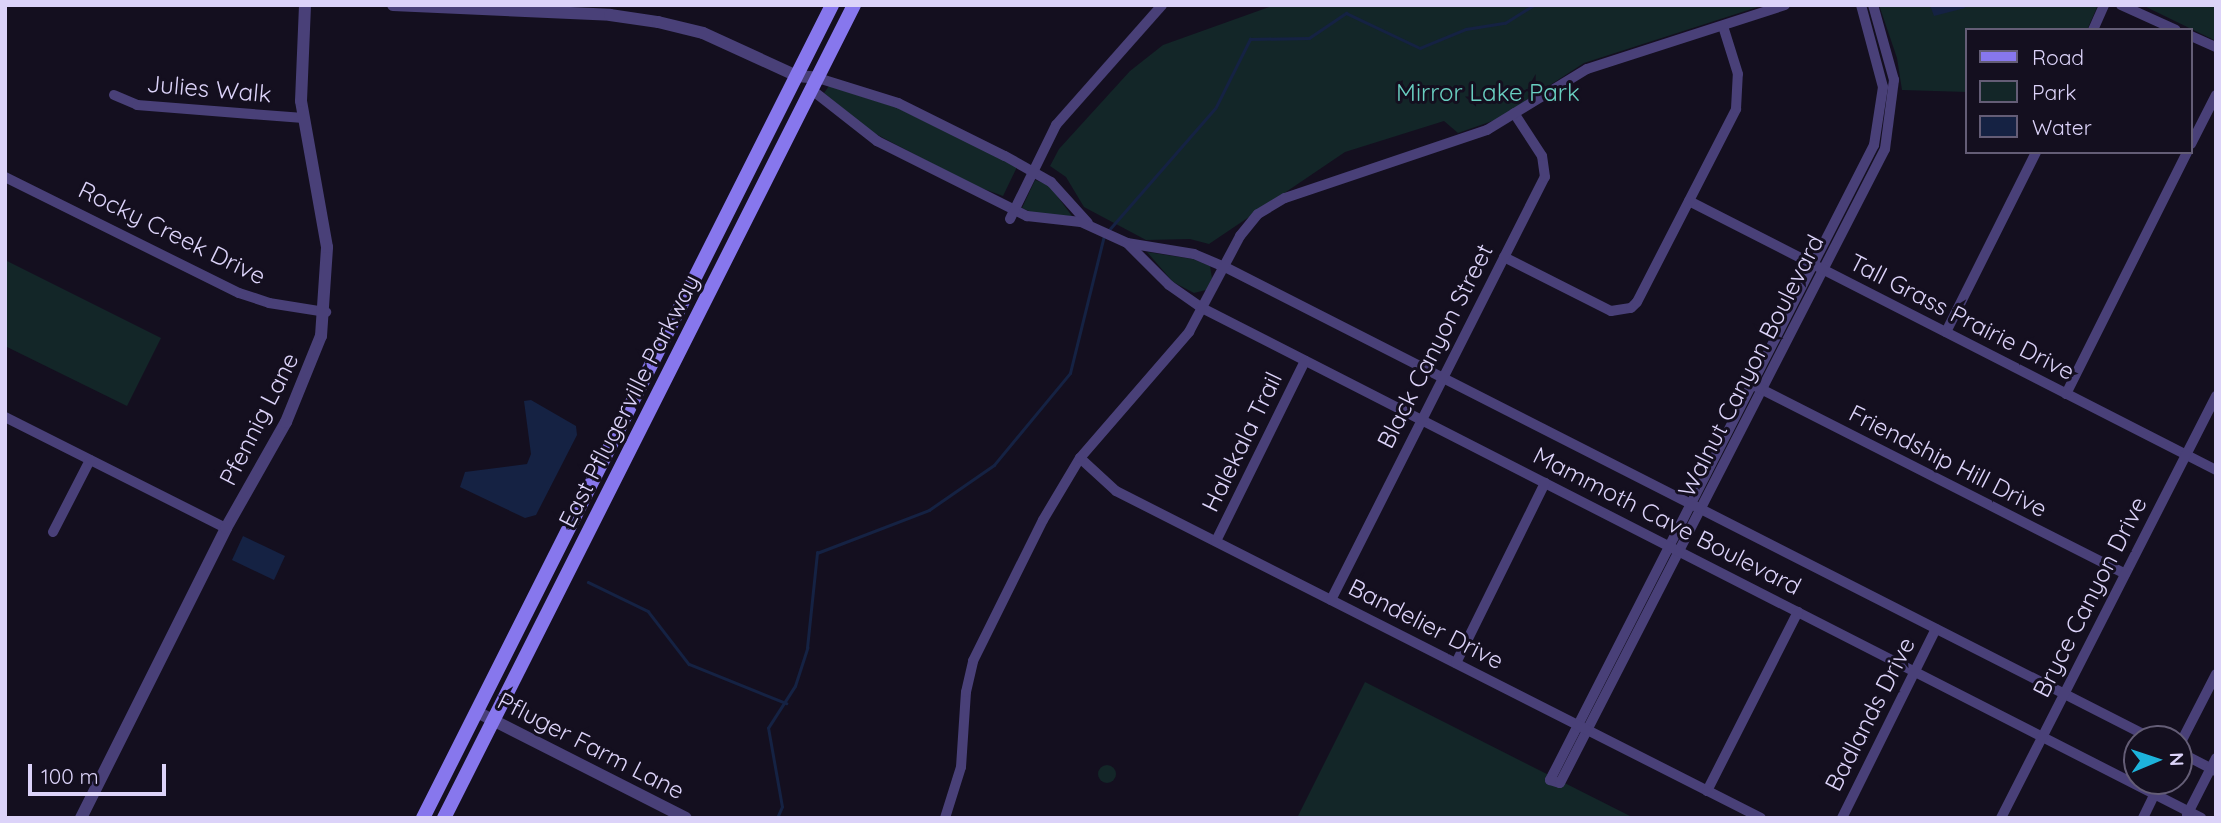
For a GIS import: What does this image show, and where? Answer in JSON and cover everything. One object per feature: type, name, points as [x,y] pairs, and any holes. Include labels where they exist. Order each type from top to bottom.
[{"type":"main road","name":"East Pflugerville Parkway","points":[[424,818],[832,5]]},
{"type":"main road","name":"East Pflugerville Parkway","points":[[444,818],[854,5]]},
{"type":"street","name":"Pfennig Lane","points":[[81,818],[226,528],[301,391],[326,312],[327,247],[303,118],[305,5]]},
{"type":"street","name":"Mammoth Cave Boulevard","points":[[393,5],[610,15],[658,22],[725,41],[815,84],[914,109],[1051,182],[1090,225]]},
{"type":"street","points":[[1012,214],[1030,170],[1056,125],[1162,5]]},
{"type":"street","points":[[945,818],[961,767],[966,692],[974,661],[1043,520],[1080,458],[1182,341],[1248,225],[1277,202],[1474,135],[1587,69],[1785,5]]},
{"type":"street","name":"Walnut Canyon Boulevard","points":[[1818,267],[1874,145],[1881,119],[1880,66],[1861,5]]},
{"type":"street","name":"Walnut Canyon Boulevard","points":[[1582,727],[1560,783],[1550,780],[1582,727],[1818,267],[1885,149],[1892,122],[1893,69],[1873,5]]},
{"type":"street","points":[[2094,28],[2104,5]]},
{"type":"street","points":[[2121,5],[2172,28]]},
{"type":"street","points":[[1504,257],[1604,308],[1631,308],[1689,201],[1739,96],[1738,74],[1723,26]]},
{"type":"street","points":[[2193,37],[2216,47]]},
{"type":"street","name":"Mammoth Cave Boulevard","points":[[815,84],[884,145],[1012,214],[1090,225],[1126,243],[1194,254],[1225,267],[2125,725]]},
{"type":"street","name":"Julies Walk","points":[[114,95],[137,105],[303,118]]},
{"type":"street","points":[[2193,140],[2216,95]]},
{"type":"street","name":"Black Canyon Street","points":[[1331,600],[1421,420],[1445,379],[1546,172],[1542,156],[1514,113]]},
{"type":"street","points":[[1946,332],[2035,154]]},
{"type":"street","points":[[2066,394],[2186,154]]},
{"type":"street","name":"Rocky Creek Drive","points":[[5,177],[239,293],[269,303],[326,312]]},
{"type":"street","name":"Tall Grass Prairie Drive","points":[[1689,201],[2216,470]]},
{"type":"street","name":"Mammoth Cave Boulevard","points":[[1126,243],[1169,285],[1202,308],[2123,778]]},
{"type":"street","name":"Halekala Trail","points":[[1216,541],[1305,361]]},
{"type":"street","name":"Friendship Hill Drive","points":[[1757,386],[2125,574]]},
{"type":"street","name":"Bryce Canyon Drive","points":[[2001,818],[2216,396]]},
{"type":"street","points":[[635,398],[652,406]]},
{"type":"street","points":[[5,417],[226,528]]},
{"type":"street","name":"Bandelier Drive","points":[[1080,458],[1116,491],[1761,818]]},
{"type":"street","points":[[53,532],[90,460]]},
{"type":"street","points":[[1456,663],[1545,483]]},
{"type":"street","points":[[1707,791],[1798,612]]},
{"type":"street","name":"Badlands Drive","points":[[1842,818],[1936,629]]},
{"type":"street","points":[[2190,725],[2216,674]]},
{"type":"street","name":"Pfluger Farm Lane","points":[[477,712],[686,818]]},
{"type":"street","points":[[2187,815],[2214,766],[2193,758]]},
{"type":"street","points":[[2143,818],[2154,795]]},
{"type":"street","name":"Mammoth Cave Boulevard","points":[[2157,795],[2187,815],[2201,818]]},
{"type":"green space","name":"Mirror Lake Park","points":[[1275,5],[1764,5],[1584,63],[1498,119],[1458,133],[1444,121],[1345,152],[1209,244],[1190,239],[1146,240],[1084,207],[1066,177],[1050,166],[1059,149],[1130,71],[1163,45]]},
{"type":"green space","points":[[1879,5],[2098,5],[2088,28],[1966,28],[1966,92],[1902,90],[1897,58]]},
{"type":"green space","points":[[2142,5],[2216,5],[2216,41]]},
{"type":"green space","points":[[829,86],[898,108],[1017,167],[1003,196],[973,185],[872,132],[824,93]]},
{"type":"green space","points":[[1035,180],[1049,185],[1072,216],[1038,215],[1022,208]]},
{"type":"green space","points":[[1147,252],[1193,259],[1210,266],[1212,278],[1206,290],[1194,293],[1173,282]]},
{"type":"green space","points":[[5,260],[161,338],[127,406],[5,346]]},
{"type":"green space","points":[[1365,682],[1634,818],[1297,818]]},
{"type":"green space","points":[[1107,765],[1113,768],[1116,774],[1113,780],[1107,783],[1101,780],[1098,774],[1101,768]]},
{"type":"water","points":[[1930,5],[1964,5],[1965,8],[1934,16]]},
{"type":"water","points":[[531,400],[576,426],[577,435],[536,515],[525,518],[460,487],[465,472],[527,464],[531,454],[524,401]]},
{"type":"water","points":[[243,536],[285,556],[274,580],[232,560]]},
{"type":"waterway","points":[[1108,231],[1216,107],[1250,39],[1309,38],[1346,13],[1420,48],[1466,29],[1505,23],[1534,5]]},
{"type":"waterway","points":[[777,818],[782,807],[768,728],[795,686],[807,648],[817,553],[929,510],[994,465],[1070,373],[1104,236]]},
{"type":"waterway","points":[[588,582],[648,611],[689,664],[786,703]]}]
